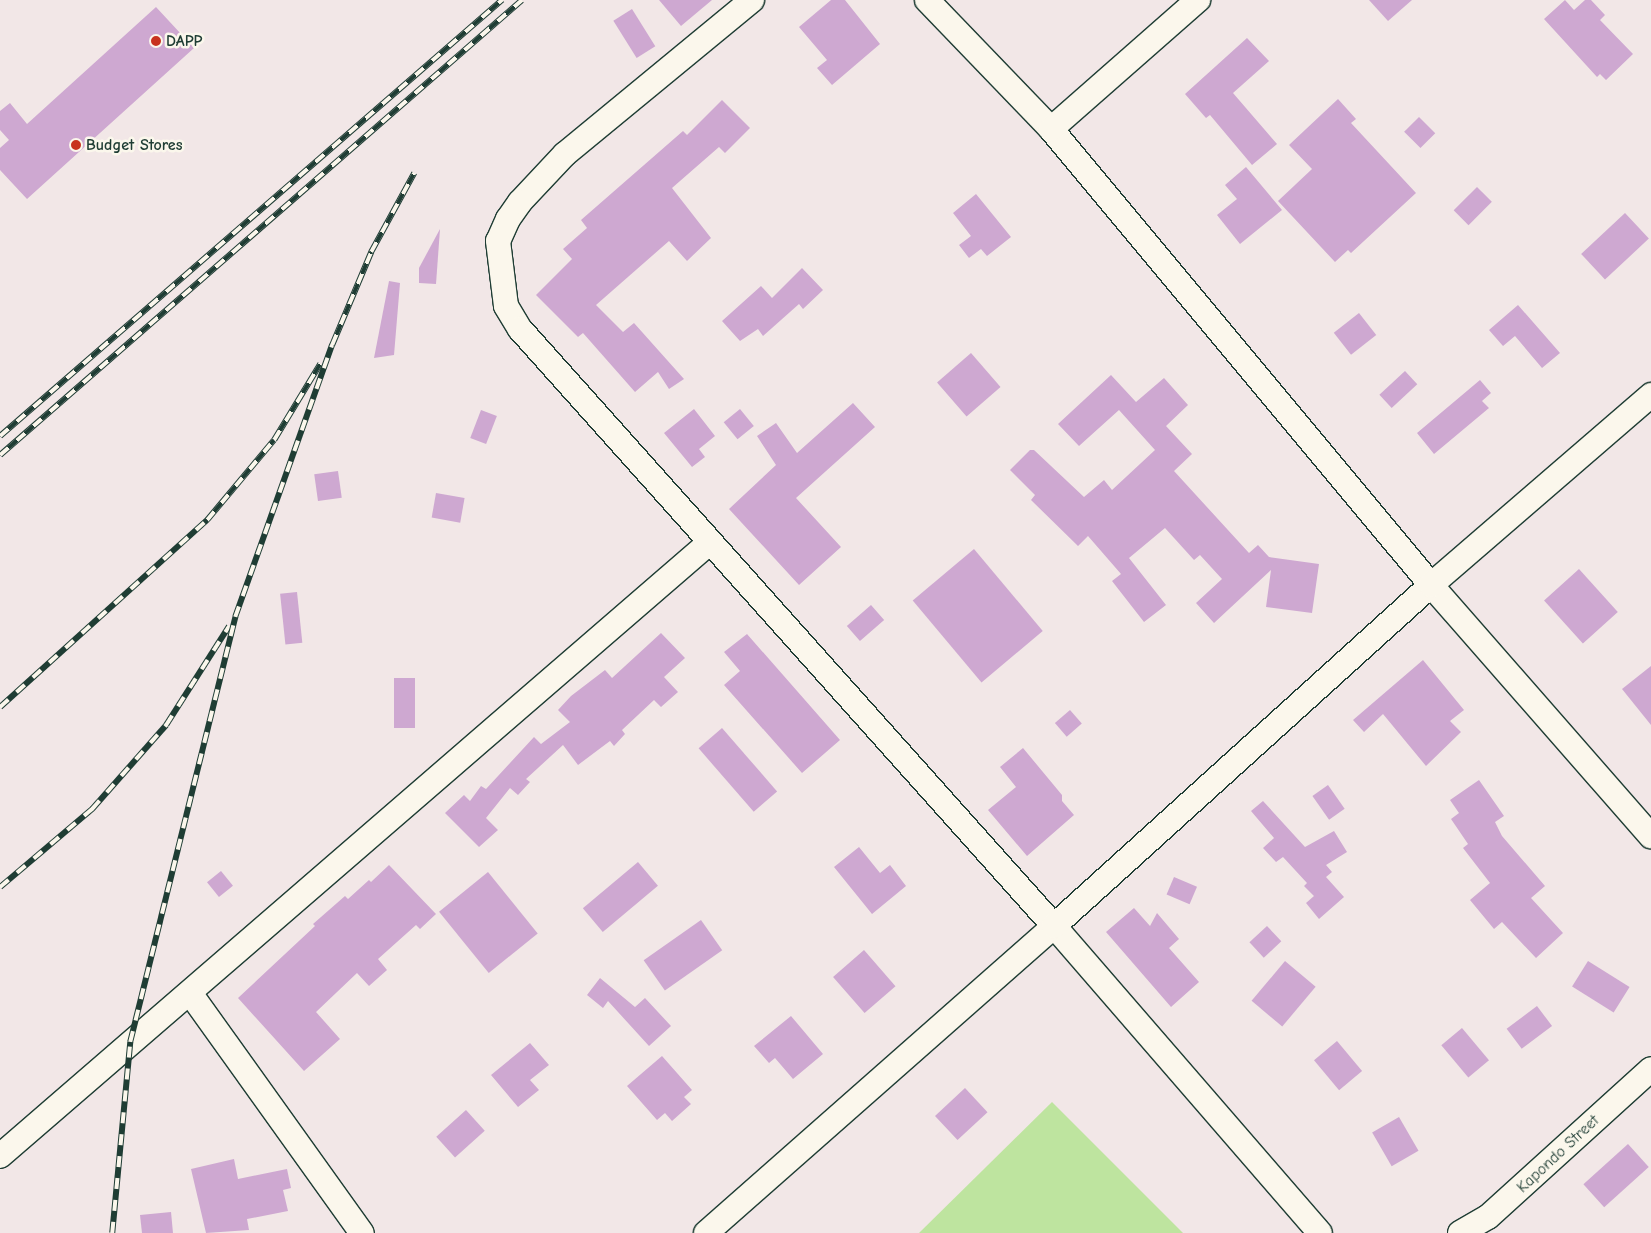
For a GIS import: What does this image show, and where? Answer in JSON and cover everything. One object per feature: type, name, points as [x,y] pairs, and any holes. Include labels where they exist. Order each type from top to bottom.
[{"type":"street","points":[[752,0],[565,154],[520,202],[508,218],[498,241],[506,306],[520,329],[709,543],[1054,926],[1320,1233]]},
{"type":"street","points":[[927,0],[1050,128],[1431,585],[1651,836]]},
{"type":"street","points":[[1050,128],[1198,0]]},
{"type":"street","points":[[706,1233],[1054,926],[1431,585],[1651,395]]},
{"type":"street","points":[[0,1156],[709,543]]},
{"type":"street","points":[[190,993],[362,1233]]},
{"type":"street","name":"Kapondo Street","points":[[1460,1233],[1488,1218],[1651,1069]]},
{"type":"green space","points":[[1052,1102],[1183,1233],[919,1233]]},
{"type":"building","points":[[659,0],[712,0],[681,26]]},
{"type":"building","points":[[831,0],[845,0],[880,44],[832,85],[817,68],[827,60],[799,27]]},
{"type":"building","points":[[1369,0],[1412,0],[1388,21]]},
{"type":"building","points":[[1565,0],[1574,10],[1585,0],[1591,0],[1605,15],[1600,20],[1633,54],[1606,80],[1600,74],[1597,77],[1544,19]]},
{"type":"building","points":[[156,7],[194,48],[27,199],[0,170],[0,148],[9,140],[0,130],[0,111],[10,103],[27,124]]},
{"type":"building","points":[[632,9],[655,46],[637,58],[613,21]]},
{"type":"building","points":[[1247,38],[1269,61],[1233,93],[1277,144],[1252,165],[1210,115],[1206,118],[1185,94]]},
{"type":"building","points":[[1338,99],[1356,119],[1351,123],[1416,193],[1351,253],[1348,250],[1335,262],[1278,201],[1312,169],[1289,145]]},
{"type":"building","points":[[722,100],[750,128],[725,153],[719,147],[672,188],[711,238],[687,261],[669,241],[596,305],[623,332],[634,323],[684,379],[669,389],[658,372],[635,392],[583,333],[578,337],[536,295],[572,259],[563,249],[587,228],[581,220],[683,131],[687,135]]},
{"type":"building","points":[[1419,117],[1435,133],[1420,148],[1404,132]]},
{"type":"building","points":[[1246,167],[1282,210],[1240,244],[1217,215],[1237,199],[1225,185]]},
{"type":"building","points":[[1477,187],[1492,202],[1469,225],[1454,210]]},
{"type":"building","points":[[976,194],[1011,237],[987,256],[981,249],[969,258],[959,245],[971,236],[953,213]]},
{"type":"building","points":[[1625,213],[1649,239],[1605,280],[1581,254]]},
{"type":"building","points":[[440,229],[436,284],[419,283],[419,268]]},
{"type":"building","points":[[802,268],[823,290],[803,309],[799,304],[763,336],[758,329],[740,341],[722,321],[761,286],[772,298]]},
{"type":"building","points":[[389,281],[400,283],[394,355],[374,358]]},
{"type":"building","points":[[1518,305],[1560,353],[1542,368],[1515,336],[1503,346],[1489,330]]},
{"type":"building","points":[[1359,313],[1376,335],[1351,355],[1334,333]]},
{"type":"building","points":[[971,353],[1001,387],[967,416],[937,383]]},
{"type":"building","points":[[1405,371],[1417,384],[1392,408],[1379,395]]},
{"type":"building","points":[[1111,375],[1136,402],[1164,378],[1188,405],[1166,426],[1192,454],[1174,471],[1249,553],[1258,545],[1269,557],[1319,564],[1312,613],[1266,607],[1271,570],[1214,623],[1196,603],[1222,579],[1200,555],[1194,560],[1165,528],[1129,558],[1166,605],[1144,622],[1112,581],[1121,574],[1088,536],[1078,546],[1031,500],[1035,495],[1010,470],[1030,450],[1034,450],[1084,497],[1104,480],[1112,490],[1155,450],[1119,410],[1079,446],[1058,424]]},
{"type":"building","points":[[1480,380],[1491,393],[1482,401],[1489,408],[1434,454],[1417,433]]},
{"type":"building","points":[[853,403],[875,427],[796,498],[841,547],[799,585],[729,509],[776,465],[757,436],[776,423],[797,453]]},
{"type":"building","points":[[694,409],[715,436],[699,449],[705,457],[692,467],[664,433]]},
{"type":"building","points":[[740,409],[754,426],[738,439],[724,422]]},
{"type":"building","points":[[481,410],[497,416],[486,444],[470,438]]},
{"type":"building","points":[[338,471],[342,498],[318,501],[314,474]]},
{"type":"building","points":[[436,493],[465,498],[460,523],[432,518]]},
{"type":"building","points":[[974,549],[1043,631],[981,682],[913,600]]},
{"type":"building","points":[[1579,569],[1618,612],[1583,644],[1544,600]]},
{"type":"building","points":[[297,592],[302,643],[285,644],[280,594]]},
{"type":"building","points":[[871,605],[884,620],[860,641],[847,626]]},
{"type":"building","points":[[661,633],[685,658],[664,677],[678,692],[661,707],[654,700],[622,730],[625,734],[614,746],[610,741],[578,765],[563,745],[526,779],[530,782],[518,795],[510,788],[486,818],[498,830],[479,847],[445,813],[464,795],[470,801],[481,786],[486,789],[534,737],[541,744],[570,722],[558,710],[571,696],[605,670],[612,678]]},
{"type":"building","points":[[747,634],[840,740],[802,773],[724,685],[740,671],[724,652]]},
{"type":"building","points":[[1423,660],[1464,710],[1450,721],[1461,732],[1426,766],[1383,714],[1364,732],[1353,720]]},
{"type":"building","points":[[1651,666],[1651,725],[1622,689]]},
{"type":"building","points":[[394,678],[415,678],[415,728],[394,728]]},
{"type":"building","points":[[1070,710],[1082,724],[1067,737],[1055,723]]},
{"type":"building","points":[[722,728],[777,791],[754,812],[699,748]]},
{"type":"building","points":[[1023,748],[1062,795],[1062,801],[1074,815],[1027,856],[988,810],[1016,787],[1000,767]]},
{"type":"building","points":[[1479,780],[1504,816],[1495,822],[1502,836],[1545,886],[1531,898],[1563,933],[1536,958],[1502,922],[1494,929],[1470,900],[1490,883],[1463,848],[1468,844],[1451,819],[1459,813],[1450,800]]},
{"type":"building","points":[[1328,785],[1345,809],[1329,820],[1312,796]]},
{"type":"building","points":[[1263,801],[1305,847],[1334,831],[1347,852],[1326,865],[1332,872],[1326,877],[1344,897],[1319,919],[1306,903],[1314,896],[1304,886],[1307,883],[1283,857],[1276,862],[1263,848],[1274,838],[1251,811]]},
{"type":"building","points":[[859,847],[880,873],[890,865],[906,886],[872,914],[834,867]]},
{"type":"building","points":[[638,862],[658,886],[603,932],[583,908]]},
{"type":"building","points":[[389,865],[436,914],[420,929],[416,925],[378,959],[387,970],[369,986],[357,973],[316,1012],[340,1039],[304,1071],[238,998],[315,926],[313,924],[345,896],[348,899],[369,880],[371,882]]},
{"type":"building","points":[[221,871],[233,886],[219,897],[207,882]]},
{"type":"building","points":[[488,872],[538,933],[489,973],[439,912]]},
{"type":"building","points":[[1174,877],[1197,887],[1190,904],[1167,894]]},
{"type":"building","points":[[1134,908],[1150,926],[1157,913],[1179,939],[1169,948],[1199,982],[1171,1007],[1106,932]]},
{"type":"building","points":[[701,920],[722,950],[665,990],[644,960]]},
{"type":"building","points":[[1267,926],[1281,941],[1264,958],[1249,942]]},
{"type":"building","points":[[864,950],[895,986],[865,1013],[833,977]]},
{"type":"building","points":[[1285,961],[1316,987],[1282,1027],[1252,1001]]},
{"type":"building","points":[[1588,961],[1630,987],[1614,1012],[1572,986]]},
{"type":"building","points":[[600,978],[635,1007],[645,998],[671,1026],[649,1046],[608,1001],[603,1008],[587,995]]},
{"type":"building","points":[[1537,1006],[1552,1026],[1522,1049],[1507,1029]]},
{"type":"building","points":[[791,1016],[823,1054],[793,1079],[775,1058],[769,1063],[754,1046]]},
{"type":"building","points":[[1462,1028],[1489,1060],[1468,1078],[1441,1045]]},
{"type":"building","points":[[1337,1041],[1362,1071],[1339,1090],[1314,1060]]},
{"type":"building","points":[[530,1043],[549,1065],[530,1080],[539,1090],[518,1107],[491,1075]]},
{"type":"building","points":[[662,1056],[692,1090],[684,1097],[691,1104],[672,1121],[665,1113],[657,1120],[627,1086]]},
{"type":"building","points":[[965,1088],[988,1112],[958,1140],[935,1116]]},
{"type":"building","points":[[466,1110],[485,1131],[455,1158],[436,1137]]},
{"type":"building","points":[[1399,1117],[1418,1151],[1392,1166],[1372,1132]]},
{"type":"building","points":[[1628,1144],[1649,1167],[1604,1207],[1583,1184]]},
{"type":"building","points":[[234,1159],[238,1179],[287,1169],[291,1188],[283,1190],[288,1211],[247,1219],[249,1230],[206,1233],[191,1169]]},
{"type":"building","points":[[171,1212],[173,1233],[142,1233],[140,1215]]},
{"type":"railway","points":[[0,436],[502,0]]},
{"type":"railway","points":[[0,455],[522,0]]},
{"type":"railway","points":[[112,1233],[130,1042],[235,617],[332,345],[371,252],[414,173]]},
{"type":"railway","points":[[0,707],[207,520],[274,440],[320,364]]},
{"type":"railway","points":[[0,887],[92,809],[166,725],[229,626]]},
{"type":"place","name":"DAPP","points":[[156,41]]},
{"type":"place","name":"Budget Stores","points":[[76,145]]}]
